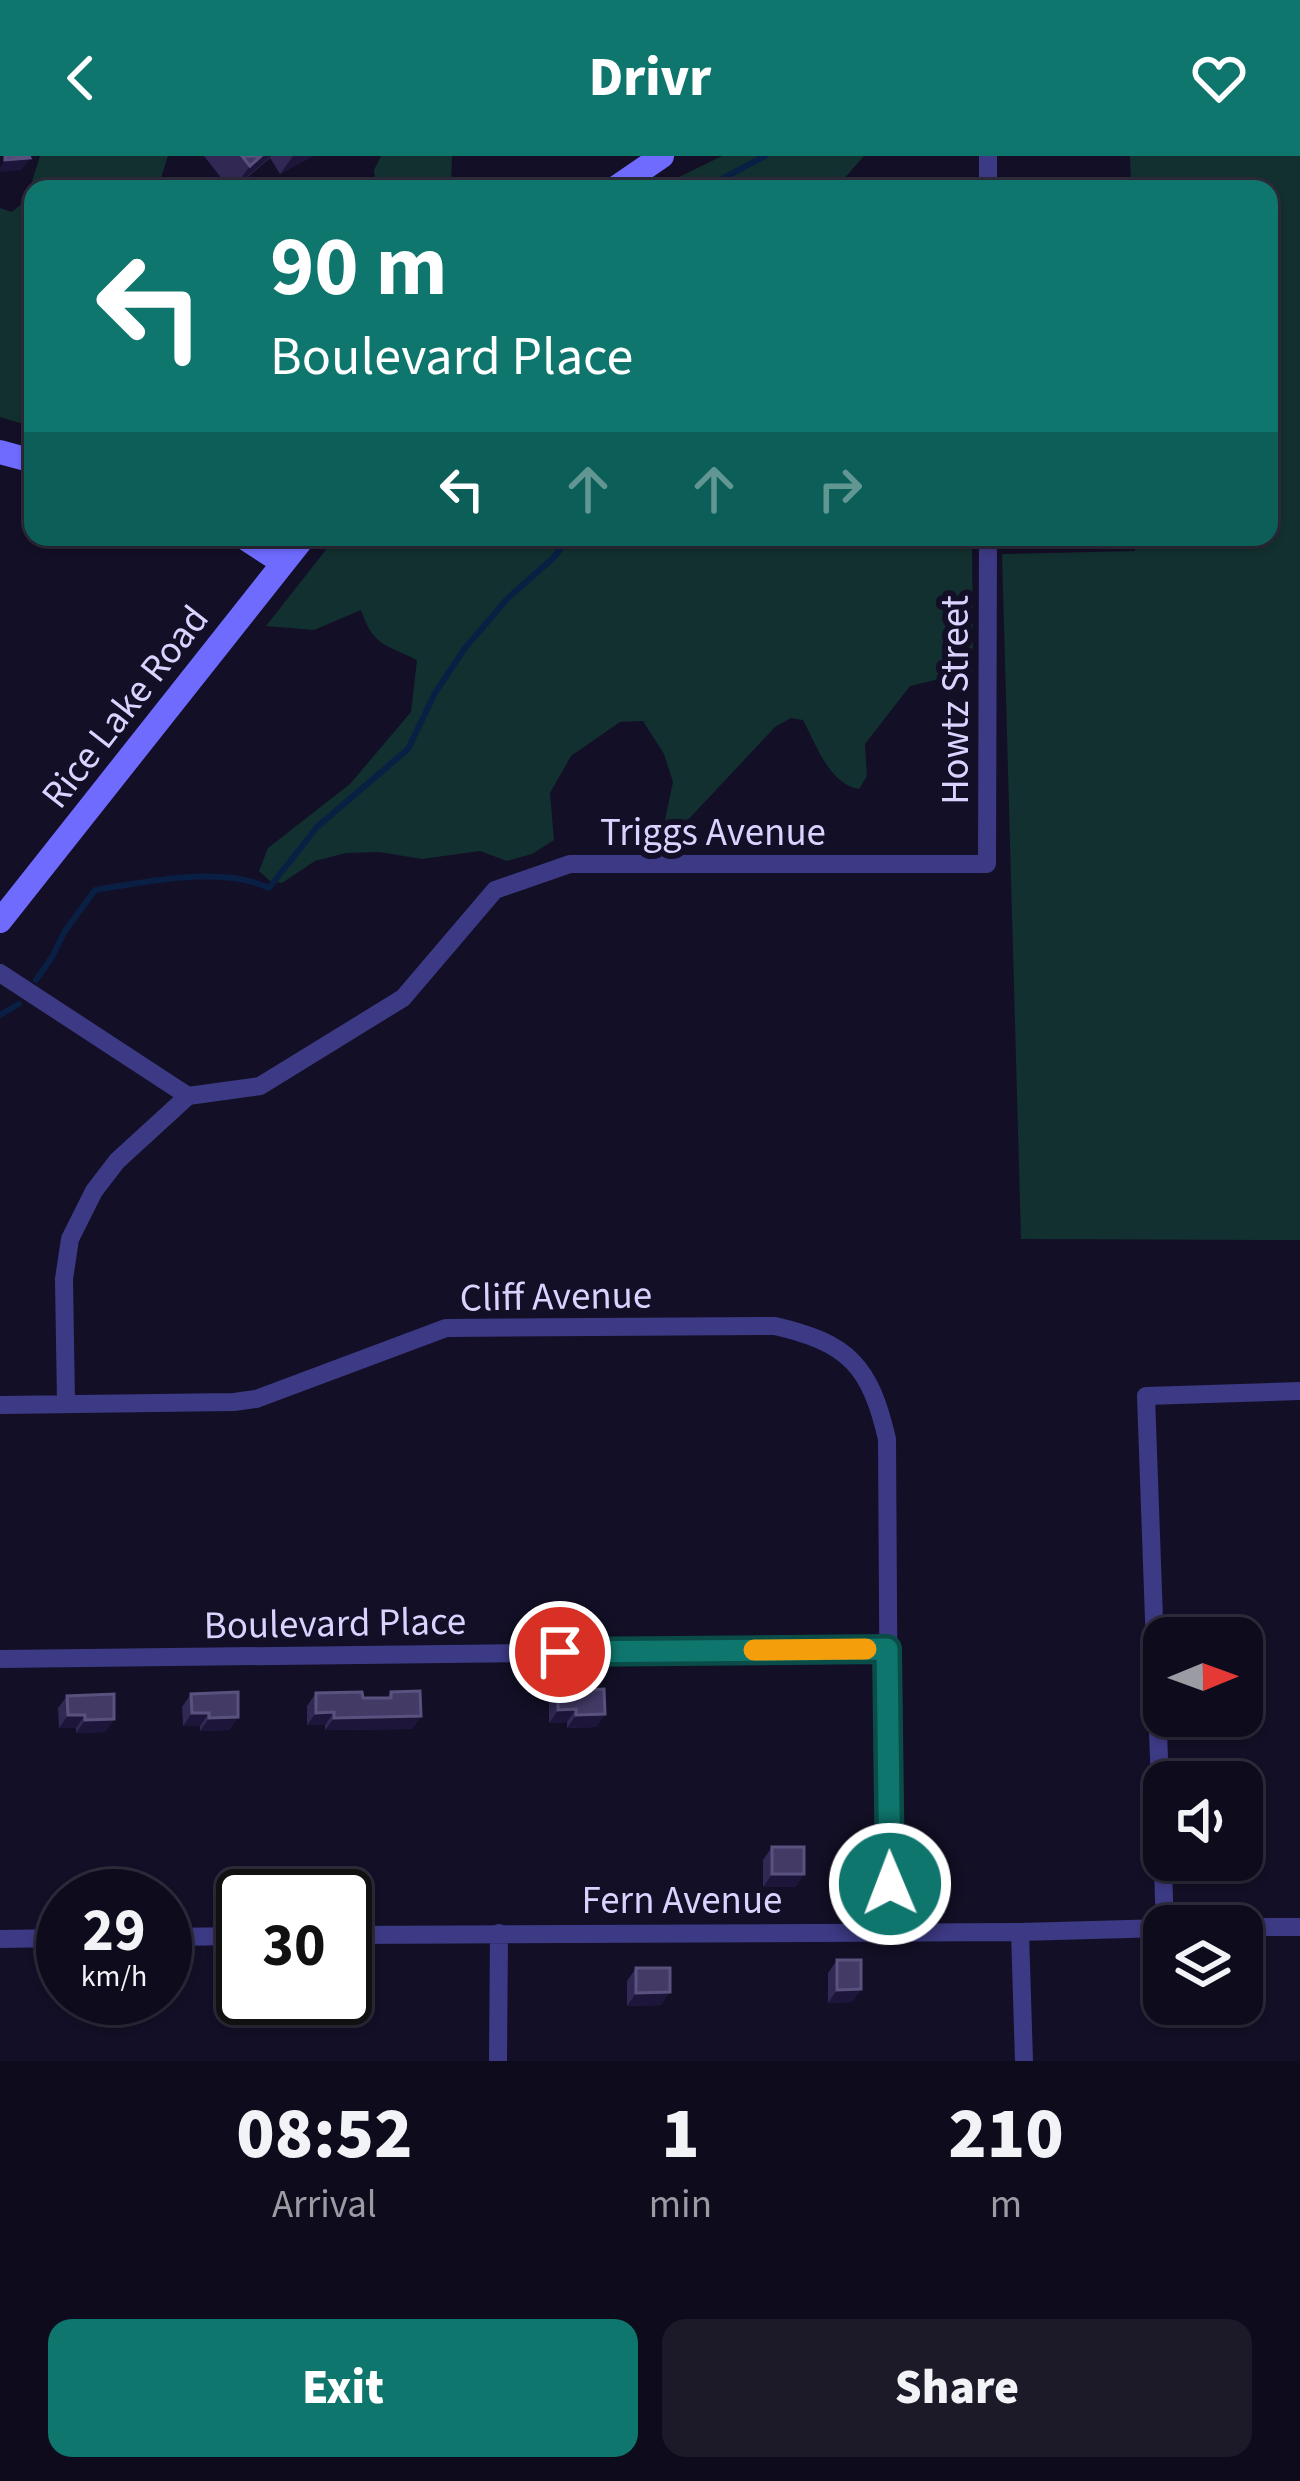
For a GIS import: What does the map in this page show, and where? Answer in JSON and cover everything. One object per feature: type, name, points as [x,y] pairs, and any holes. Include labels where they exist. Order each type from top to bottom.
[{"type":"main road","points":[[627,180],[662,156]]},
{"type":"main road","points":[[257,546],[283,563]]},
{"type":"main road","name":"Rice Lake Road","points":[[0,921],[297,546]]},
{"type":"street","name":"Howtz Street","points":[[987,864],[988,546]]},
{"type":"street","name":"Triggs Avenue","points":[[188,1096],[260,1086],[403,998],[495,890],[570,864],[987,864]]},
{"type":"street","points":[[0,974],[188,1096],[117,1160],[94,1191],[70,1238],[64,1279],[66,1403]]},
{"type":"street","name":"Cliff Avenue","points":[[0,1405],[256,1399],[446,1328],[775,1326],[804,1333],[855,1363],[878,1401],[887,1439],[887,1649]]},
{"type":"street","points":[[1164,1905],[1146,1396],[1300,1391]]},
{"type":"street","points":[[887,1649],[890,1931]]},
{"type":"street","name":"Boulevard Place","points":[[0,1659],[887,1649]]},
{"type":"street","points":[[1263,1928],[1300,1927]]},
{"type":"street","name":"Fern Avenue","points":[[372,1935],[1143,1928]]},
{"type":"street","points":[[1020,1932],[1024,2061]]},
{"type":"street","points":[[498,2061],[499,1933]]},
{"type":"street","points":[[0,1939],[36,1938]]},
{"type":"green space","points":[[40,156],[168,156],[161,180],[32,180]]},
{"type":"green space","points":[[381,156],[452,156],[451,180],[375,180]]},
{"type":"green space","points":[[722,156],[864,156],[843,180],[677,178]]},
{"type":"green space","points":[[1130,156],[1300,156],[1300,1240],[1021,1239],[1002,554],[1135,551],[1135,546],[1278,546],[1278,180],[1131,180]]},
{"type":"green space","points":[[24,202],[24,424],[0,417],[0,208],[12,212]]},
{"type":"green space","points":[[329,546],[972,546],[973,671],[910,686],[865,744],[867,776],[859,789],[839,779],[803,720],[791,718],[775,727],[686,822],[664,824],[673,782],[664,754],[643,721],[620,722],[571,756],[550,793],[554,840],[532,854],[507,861],[480,851],[422,859],[346,853],[315,861],[282,883],[270,881],[259,871],[268,848],[350,784],[411,712],[417,660],[376,637],[361,610],[314,630],[266,626]]},
{"type":"building","points":[[242,156],[261,156],[250,166]]},
{"type":"building","points":[[604,1689],[605,1714],[558,1710],[558,1691]]},
{"type":"building","points":[[420,1691],[421,1716],[334,1718],[334,1712],[316,1713],[316,1693],[362,1692],[363,1698],[391,1698],[391,1692]]},
{"type":"building","points":[[238,1692],[238,1717],[192,1713],[191,1694]]},
{"type":"building","points":[[114,1694],[114,1719],[68,1715],[67,1696]]},
{"type":"building","points":[[772,1847],[804,1847],[804,1874],[772,1874]]},
{"type":"building","points":[[837,1960],[861,1960],[861,1989],[837,1990]]},
{"type":"building","points":[[636,1968],[670,1968],[670,1992],[636,1993]]},
{"type":"waterway","points":[[720,180],[765,156]]},
{"type":"waterway","points":[[36,980],[95,890],[206,876],[269,888],[317,827],[408,749],[435,693],[465,648],[563,546]]},
{"type":"waterway","points":[[0,1015],[19,1004]]},
{"type":"slow traffic","points":[[754,1650],[866,1649]]},
{"type":"route","points":[[560,1652],[887,1649],[890,1884]]}]
